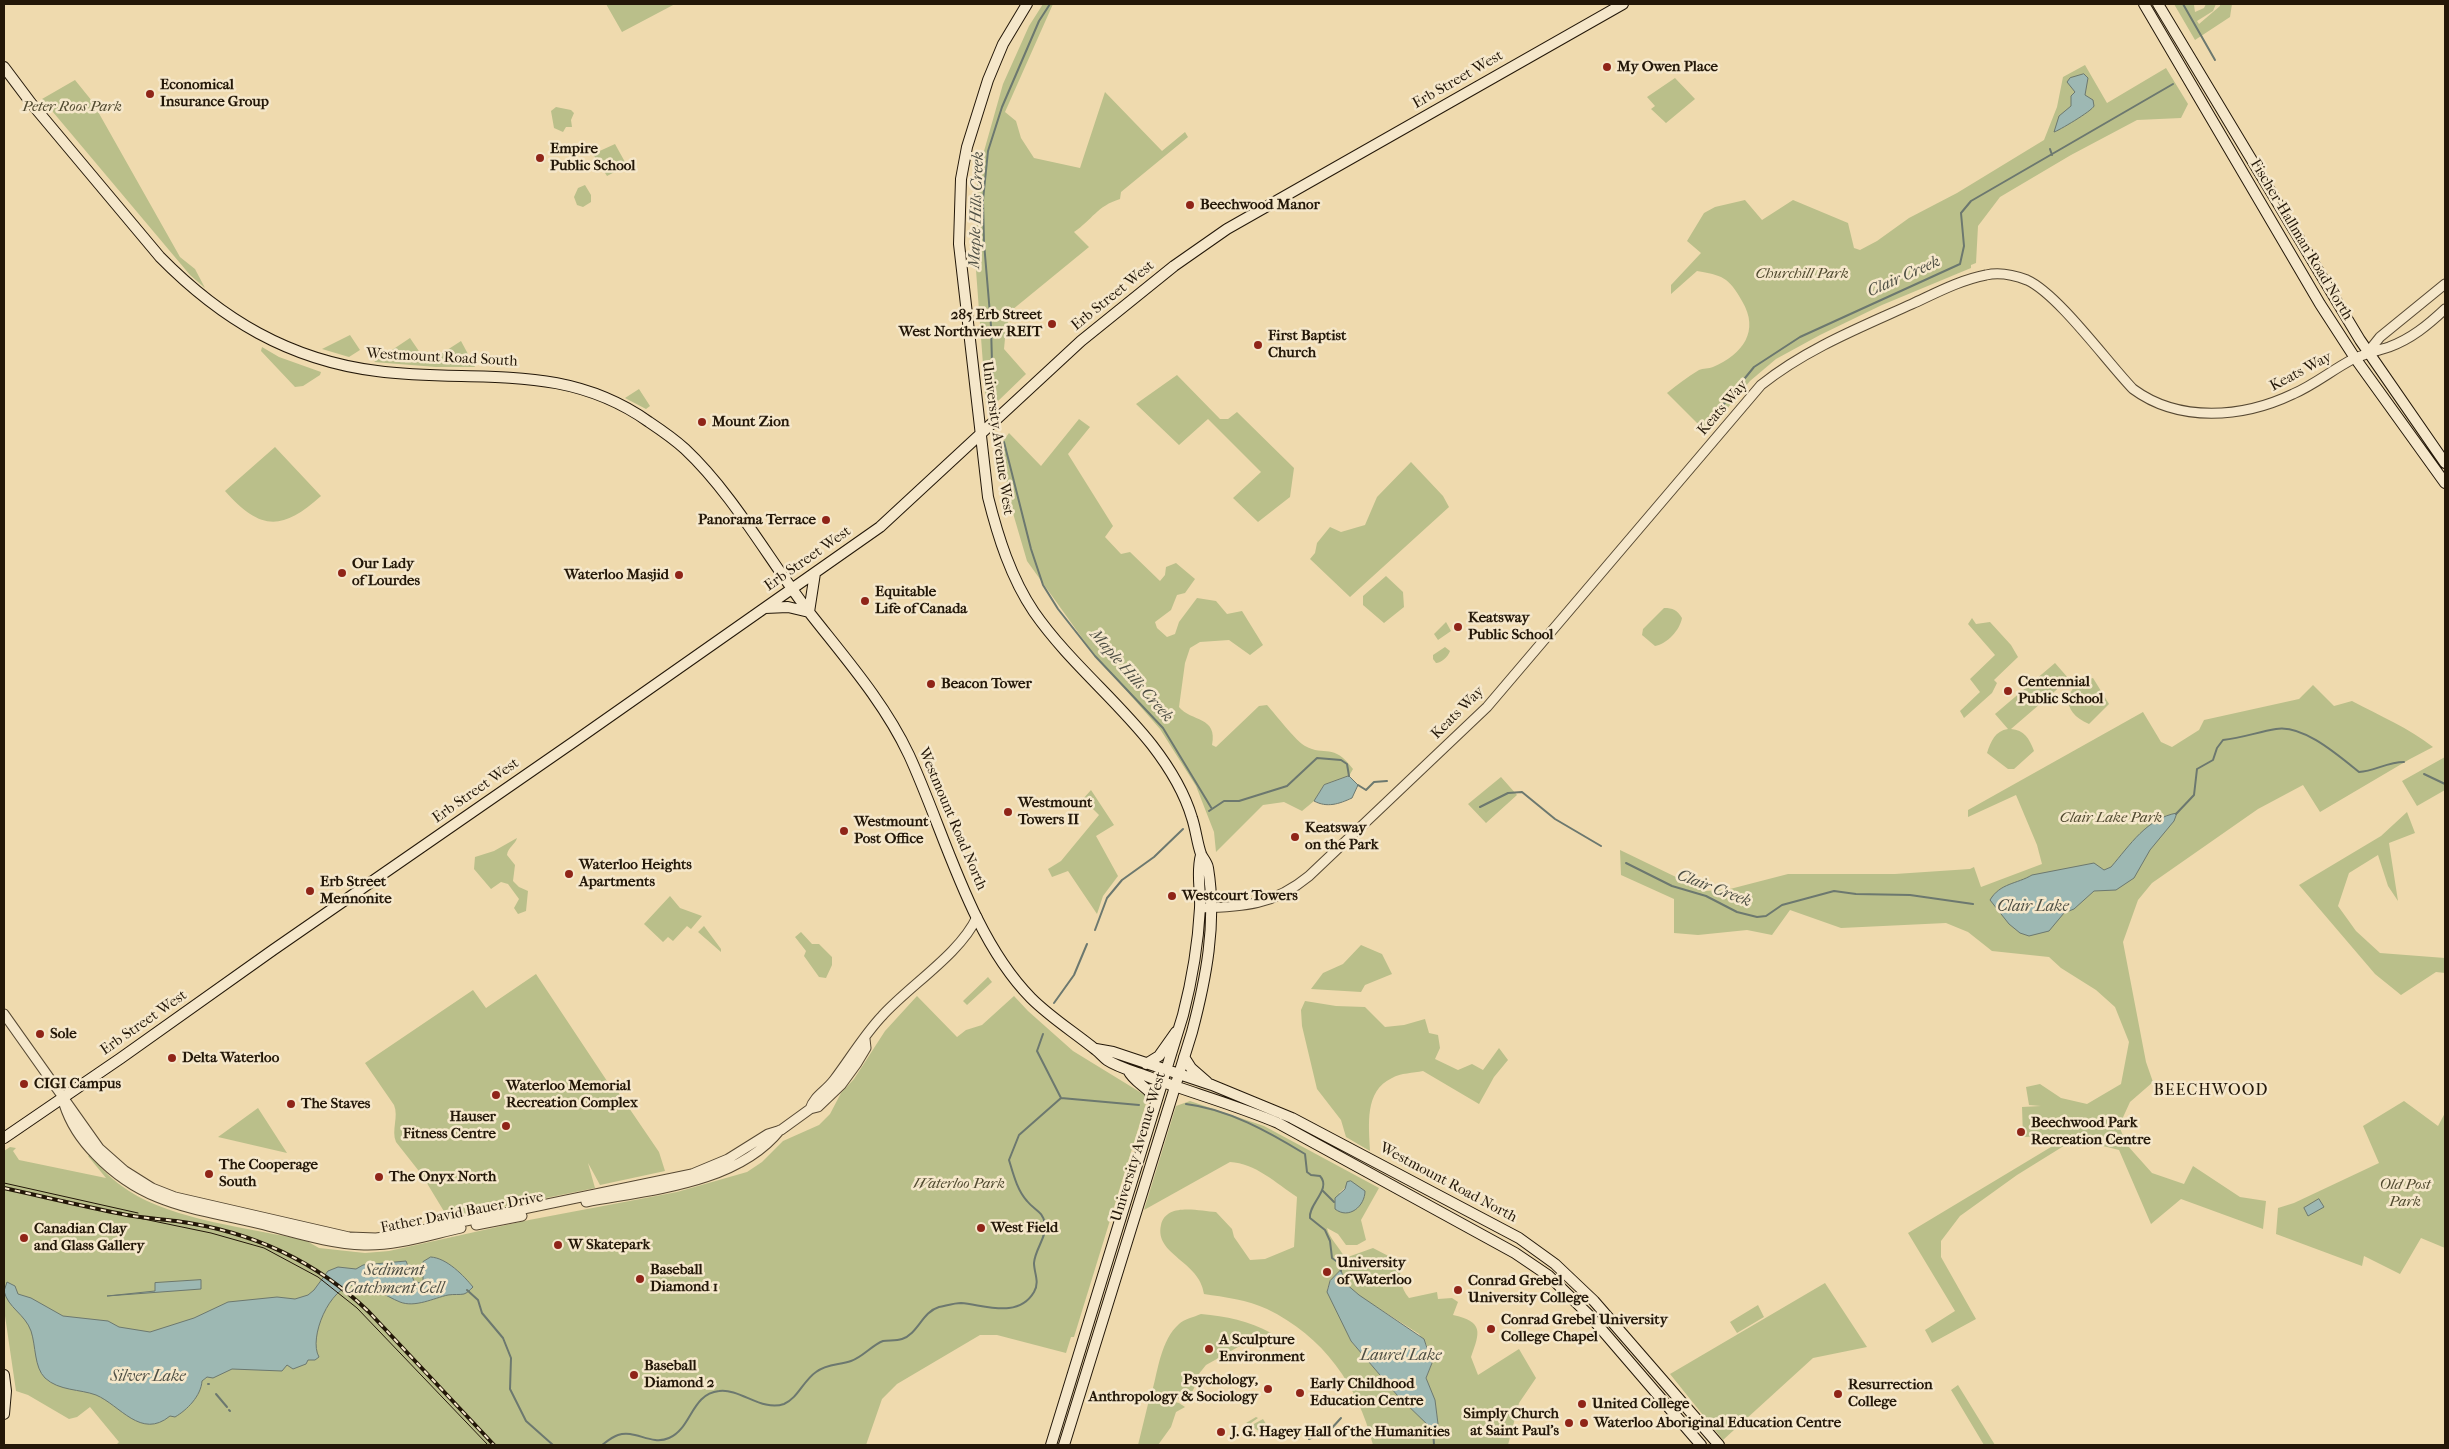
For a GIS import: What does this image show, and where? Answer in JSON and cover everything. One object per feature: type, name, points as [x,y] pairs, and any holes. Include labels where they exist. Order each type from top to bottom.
[{"type":"main road","name":"University Avenue West","points":[[1028,4],[1002,44],[988,80],[967,147],[962,179],[959,244],[979,435],[988,497],[997,533],[1019,586],[1034,612],[1062,647],[1152,745],[1171,772],[1192,815],[1201,855],[1198,866],[1210,940],[1204,982],[1184,1057],[1064,1445]]},
{"type":"main road","name":"Erb Street West","points":[[4,1138],[880,527],[1081,341],[1168,270],[1222,233],[1623,4]]},
{"type":"main road","name":"Fischer-Hallman Road North","points":[[2144,4],[2320,304],[2355,358],[2445,484]]},
{"type":"main road","name":"Fischer-Hallman Road North","points":[[2158,4],[2368,352],[2445,463]]},
{"type":"main road","name":"Westmount Road South","points":[[5,68],[31,103],[160,257],[180,276],[243,326],[286,347],[347,366],[406,374],[536,378],[563,384],[604,398],[646,419],[684,448],[713,479],[792,589]]},
{"type":"main road","points":[[765,608],[788,607],[809,612],[815,572]]},
{"type":"main road","name":"Westmount Road North","points":[[792,589],[878,701],[899,735],[977,917],[997,956],[1021,987],[1053,1018],[1108,1061],[1278,1123],[1515,1253],[1549,1276],[1590,1316],[1701,1445]]},
{"type":"main road","name":"University Avenue West","points":[[1051,1445],[1180,1027],[1195,966],[1205,908]]},
{"type":"main road","points":[[1146,1064],[1159,1056],[1180,1027]]},
{"type":"main road","name":"Westmount Road North","points":[[1095,1049],[1113,1052],[1166,1072],[1212,1085],[1292,1118],[1519,1238],[1555,1264],[1594,1301],[1719,1445]]},
{"type":"main road","points":[[1184,1057],[1191,1068],[1212,1085]]},
{"type":"main road","points":[[1127,1069],[1132,1077],[1150,1091],[1156,1100]]},
{"type":"main road","points":[[4,1375],[6,1391],[4,1414]]},
{"type":"street","name":"Keats Way","points":[[1205,908],[1237,907],[1270,900],[1288,891],[1309,876],[1487,707],[1761,385],[1781,369],[1838,337],[1960,282],[1988,274],[2002,274],[2027,280],[2038,286],[2064,311],[2133,389],[2145,398],[2203,414],[2223,413],[2275,402],[2294,394],[2355,358],[2404,340],[2425,328],[2445,309]]},
{"type":"street","name":"Keats Way","points":[[2368,352],[2380,337],[2445,284]]},
{"type":"street","name":"Father David Bauer Drive","points":[[4,1014],[62,1099],[99,1148],[113,1162],[152,1188],[202,1204],[332,1234],[363,1238],[398,1235],[692,1174],[728,1159],[768,1134],[781,1130],[810,1109],[818,1107],[840,1085],[866,1048],[865,1039],[880,1017],[965,937],[977,917]]},
{"type":"green space","points":[[606,4],[675,4],[622,32]]},
{"type":"green space","points":[[1043,4],[1053,4],[1005,112],[1016,121],[1021,138],[1034,158],[1080,168],[1105,92],[1162,151],[1185,132],[1188,137],[1121,192],[1120,199],[1100,209],[1074,232],[1089,247],[1012,310],[1006,328],[1004,349],[1026,374],[996,403],[986,405],[976,270],[977,176],[1003,84],[1029,26]]},
{"type":"green space","points":[[2174,4],[2194,5],[2195,12],[2204,8],[2206,4],[2216,4],[2213,11],[2197,21],[2199,24],[2220,6],[2220,4],[2232,4],[2230,17],[2195,40]]},
{"type":"green space","name":"Churchill Park","points":[[2085,65],[2107,103],[2166,68],[2188,104],[2181,118],[2137,120],[2071,155],[2000,197],[1978,226],[1976,263],[1971,265],[1971,268],[1882,305],[1776,359],[1750,381],[1707,433],[1667,393],[1699,370],[1724,362],[1740,348],[1749,332],[1747,312],[1742,301],[1733,287],[1724,278],[1697,271],[1671,294],[1671,285],[1701,253],[1687,241],[1704,213],[1715,207],[1745,200],[1762,220],[1793,200],[1848,223],[1854,248],[1860,250],[1877,241],[1909,218],[1957,193],[2044,140],[2057,107],[2063,77]]},
{"type":"green space","points":[[1675,78],[1695,99],[1666,123],[1651,109],[1655,106],[1647,97]]},
{"type":"green space","name":"Peter Roos Park","points":[[75,80],[92,101],[180,257],[195,269],[205,288],[190,275],[42,99]]},
{"type":"green space","points":[[556,107],[571,110],[574,113],[571,120],[572,127],[566,127],[563,132],[554,128],[551,111]]},
{"type":"green space","points":[[615,144],[625,162],[624,167],[607,176],[593,154]]},
{"type":"green space","points":[[585,185],[591,195],[591,202],[583,207],[577,205],[574,197],[578,188]]},
{"type":"green space","points":[[350,335],[360,350],[349,357],[322,349]]},
{"type":"green space","points":[[410,338],[427,363],[461,341],[475,367],[436,367],[374,362]]},
{"type":"green space","points":[[262,347],[279,357],[321,372],[320,375],[303,386],[295,387],[261,351]]},
{"type":"green space","points":[[1177,375],[1220,419],[1228,419],[1237,412],[1294,468],[1290,497],[1258,522],[1233,498],[1261,472],[1208,419],[1179,445],[1136,404]]},
{"type":"green space","points":[[639,389],[650,406],[646,409],[625,398]]},
{"type":"green space","points":[[1079,419],[1090,427],[1068,454],[1113,526],[1105,537],[1121,554],[1130,552],[1160,581],[1165,575],[1166,567],[1176,563],[1195,579],[1185,593],[1177,595],[1171,610],[1155,622],[1157,628],[1167,637],[1175,634],[1179,622],[1197,598],[1216,601],[1227,614],[1242,611],[1263,645],[1250,655],[1229,640],[1200,642],[1190,648],[1185,663],[1179,707],[1184,712],[1207,724],[1213,736],[1212,745],[1216,747],[1259,706],[1267,705],[1305,746],[1334,753],[1346,761],[1353,769],[1349,776],[1324,785],[1314,801],[1302,811],[1284,802],[1263,805],[1216,852],[1214,832],[1196,786],[1160,729],[1090,649],[1027,561],[1010,503],[1001,444],[1009,433],[1041,466]]},
{"type":"green space","points":[[275,447],[321,496],[294,516],[282,521],[271,522],[249,513],[225,491]]},
{"type":"green space","points":[[1411,462],[1443,496],[1449,507],[1350,597],[1310,559],[1315,553],[1317,543],[1330,527],[1341,532],[1365,525],[1377,497]]},
{"type":"green space","points":[[1386,576],[1403,592],[1404,607],[1384,623],[1363,605],[1363,596]]},
{"type":"green space","points":[[1664,608],[1675,610],[1682,618],[1681,623],[1672,636],[1660,645],[1655,646],[1642,635],[1643,629]]},
{"type":"green space","points":[[1972,618],[1976,624],[1990,622],[2011,645],[2018,657],[1994,680],[1997,683],[1992,693],[1964,718],[1960,711],[1980,692],[1970,679],[1995,655],[1968,624]]},
{"type":"green space","points":[[1446,622],[1451,631],[1438,640],[1434,634]]},
{"type":"green space","points":[[1445,647],[1450,651],[1449,653],[1442,661],[1436,663],[1433,655]]},
{"type":"green space","points":[[2055,663],[2069,679],[2011,729],[2019,731],[2026,736],[2034,751],[2014,769],[2008,769],[1987,753],[1997,734],[2008,729],[1995,714]]},
{"type":"green space","points":[[2093,678],[2109,704],[2089,724],[2073,713],[2068,699],[2070,692],[2075,686]]},
{"type":"green space","name":"Clair Lake Park","points":[[2313,685],[2334,706],[2352,701],[2404,728],[2433,747],[2320,812],[2303,785],[2258,809],[2152,883],[2138,900],[2123,942],[2146,1062],[2153,1082],[2130,1102],[2119,1126],[2127,1145],[2152,1173],[2184,1184],[2193,1166],[2240,1197],[2266,1201],[2263,1229],[2181,1199],[2151,1224],[2119,1150],[2075,1139],[2017,1175],[1960,1216],[1941,1241],[1941,1257],[1976,1319],[1932,1343],[1925,1330],[1955,1311],[1908,1233],[2051,1147],[2052,1136],[2023,1137],[2022,1107],[2041,1106],[2029,1105],[2026,1087],[2040,1084],[2061,1098],[2087,1104],[2121,1084],[2129,1042],[2115,1007],[2096,990],[2061,968],[2049,957],[1992,951],[1968,932],[1946,923],[1841,928],[1790,910],[1772,935],[1747,930],[1698,935],[1674,933],[1674,899],[1621,875],[1620,850],[1705,891],[1730,889],[1788,874],[1895,874],[1970,869],[1974,867],[1981,887],[2042,864],[2037,845],[2016,795],[1968,817],[1968,810],[2143,712],[2161,742],[2172,747],[2199,730],[2204,720],[2299,699]]},
{"type":"green space","points":[[2445,757],[2445,790],[2417,806],[2402,781]]},
{"type":"green space","points":[[1501,777],[1517,795],[1486,823],[1468,804]]},
{"type":"green space","points":[[1091,790],[1114,825],[1096,836],[1118,876],[1103,896],[1097,914],[1068,871],[1052,877],[1048,869],[1061,861],[1099,815],[1083,799]]},
{"type":"green space","points":[[2407,812],[2415,833],[2389,843],[2398,901],[2388,886],[2378,855],[2349,873],[2338,906],[2356,931],[2380,953],[2445,958],[2445,973],[2436,972],[2401,995],[2375,974],[2299,885],[2381,836]]},
{"type":"green space","points":[[517,838],[507,855],[515,865],[513,881],[519,887],[528,891],[526,911],[518,914],[514,908],[519,899],[508,884],[501,882],[491,889],[474,869],[475,857],[494,851]]},
{"type":"green space","points":[[670,896],[680,908],[702,916],[691,929],[687,926],[673,941],[668,937],[663,942],[644,924]]},
{"type":"green space","points":[[704,926],[721,949],[721,952],[698,932]]},
{"type":"green space","points":[[801,932],[812,944],[819,944],[832,957],[832,965],[826,978],[819,977],[804,956],[806,951],[795,937]]},
{"type":"green space","points":[[1361,945],[1382,954],[1392,974],[1365,985],[1361,992],[1311,989],[1323,973],[1343,964]]},
{"type":"green space","name":"Waterloo Memorial Recreation Complex","points":[[536,974],[609,1084],[612,1083],[659,1152],[665,1171],[600,1185],[588,1163],[595,1188],[448,1218],[422,1175],[396,1142],[394,1133],[396,1114],[394,1105],[365,1063],[473,990],[486,1008]]},
{"type":"green space","points":[[988,977],[992,982],[967,1005],[963,1001]]},
{"type":"green space","name":"Waterloo Park","points":[[917,996],[957,1037],[966,1030],[982,1025],[1014,996],[1073,1051],[1148,1097],[1074,1337],[1071,1337],[1066,1353],[997,1335],[980,1335],[897,1384],[882,1399],[866,1445],[116,1445],[119,1442],[90,1407],[77,1417],[69,1419],[28,1395],[16,1391],[4,1309],[4,1151],[10,1147],[16,1148],[13,1151],[19,1160],[106,1178],[88,1156],[90,1155],[108,1174],[129,1191],[147,1201],[190,1216],[305,1240],[319,1248],[365,1253],[389,1251],[529,1220],[677,1192],[747,1172],[762,1162],[783,1141],[819,1125],[830,1114],[841,1093],[854,1079],[885,1031]]},
{"type":"green space","points":[[1305,1001],[1336,1006],[1365,1007],[1385,1027],[1404,1025],[1425,1019],[1429,1033],[1438,1035],[1440,1048],[1435,1059],[1458,1070],[1472,1064],[1483,1070],[1499,1048],[1508,1060],[1494,1077],[1479,1104],[1423,1071],[1392,1078],[1383,1084],[1372,1100],[1369,1120],[1370,1151],[1346,1137],[1341,1120],[1317,1089],[1302,1026],[1301,1010]]},
{"type":"green space","points":[[1190,1101],[1264,1126],[1379,1188],[1361,1220],[1366,1240],[1357,1245],[1346,1245],[1338,1234],[1327,1228],[1330,1236],[1345,1258],[1373,1248],[1400,1262],[1402,1286],[1409,1298],[1437,1292],[1438,1299],[1452,1298],[1458,1302],[1453,1315],[1470,1321],[1477,1329],[1476,1341],[1471,1357],[1478,1375],[1519,1349],[1536,1378],[1519,1403],[1508,1445],[1373,1445],[1358,1402],[1348,1383],[1321,1348],[1305,1333],[1287,1320],[1260,1306],[1236,1299],[1204,1294],[1201,1283],[1195,1274],[1164,1244],[1161,1235],[1161,1225],[1164,1218],[1169,1213],[1184,1210],[1216,1212],[1232,1229],[1234,1237],[1250,1260],[1265,1259],[1294,1247],[1297,1197],[1257,1170],[1239,1163],[1230,1162],[1144,1210],[1176,1106]],"holes":[[[1347,1186],[1365,1195],[1362,1200],[1339,1193]],[[1341,1270],[1345,1283],[1358,1295],[1419,1334],[1428,1347],[1432,1363],[1426,1378],[1435,1402],[1438,1424],[1433,1429],[1397,1395],[1351,1341],[1327,1290],[1330,1281]]]},
{"type":"green space","name":"Old Post Park","points":[[2404,1101],[2438,1126],[2445,1113],[2445,1248],[2421,1238],[2400,1274],[2364,1256],[2362,1266],[2276,1234],[2278,1208],[2294,1203],[2379,1163],[2363,1126]]},
{"type":"green space","points":[[258,1108],[287,1153],[218,1137]]},
{"type":"green space","points":[[1825,1283],[1867,1347],[1813,1358],[1723,1440],[1670,1374]]},
{"type":"green space","points":[[1758,1305],[1764,1317],[1737,1333],[1730,1322]]},
{"type":"green space","points":[[1201,1314],[1237,1320],[1271,1333],[1260,1343],[1247,1342],[1206,1365],[1198,1375],[1204,1377],[1195,1386],[1188,1401],[1152,1392],[1161,1356],[1168,1338],[1181,1322]]},
{"type":"green space","points":[[1958,1385],[1995,1445],[1984,1445],[1951,1390]]},
{"type":"green space","points":[[1150,1396],[1179,1403],[1185,1407],[1176,1412],[1171,1427],[1158,1445],[1138,1445]]},
{"type":"green space","points":[[1256,1417],[1258,1418],[1251,1423],[1252,1425],[1263,1419],[1269,1429],[1262,1433],[1246,1423]]},
{"type":"water","points":[[2084,74],[2088,78],[2085,95],[2093,100],[2094,106],[2082,116],[2054,132],[2059,116],[2071,106],[2071,96],[2075,92],[2067,82],[2070,78]]},
{"type":"water","points":[[1349,776],[1358,785],[1352,798],[1333,804],[1314,801],[1324,785]]},
{"type":"water","name":"Clair Lake","points":[[2177,813],[2174,821],[2150,850],[2134,878],[2116,890],[2094,891],[2074,909],[2064,913],[2049,931],[2029,936],[2020,933],[2009,924],[1990,900],[1994,894],[2004,887],[2032,875],[2094,863],[2104,870],[2111,867],[2148,826],[2157,820]]},
{"type":"water","points":[[1351,1181],[1365,1191],[1364,1197],[1355,1210],[1346,1213],[1340,1212],[1335,1209],[1335,1198],[1345,1189],[1347,1182]]},
{"type":"water","points":[[2319,1199],[2324,1207],[2308,1216],[2304,1208]]},
{"type":"water","name":"Silver Lake","points":[[431,1257],[449,1264],[473,1287],[464,1294],[448,1295],[412,1304],[400,1302],[366,1286],[354,1285],[345,1288],[329,1303],[323,1314],[316,1338],[316,1348],[319,1357],[315,1360],[308,1360],[306,1364],[293,1369],[287,1365],[282,1371],[232,1369],[213,1378],[207,1377],[202,1381],[199,1392],[193,1402],[184,1411],[175,1417],[170,1416],[150,1424],[140,1423],[96,1395],[63,1388],[45,1378],[39,1368],[31,1331],[25,1320],[9,1302],[4,1291],[7,1282],[15,1286],[18,1294],[31,1298],[63,1316],[108,1321],[119,1327],[150,1332],[194,1318],[228,1302],[277,1297],[295,1299],[308,1295],[328,1271],[338,1267],[356,1269],[363,1265],[406,1261],[414,1281],[420,1283],[423,1281],[423,1262]]},
{"type":"water","name":"Laurel Lake","points":[[1341,1270],[1345,1283],[1359,1295],[1424,1339],[1432,1363],[1426,1378],[1435,1400],[1438,1424],[1433,1430],[1397,1395],[1351,1341],[1327,1292],[1330,1281]]},
{"type":"water","points":[[201,1280],[201,1289],[107,1296],[155,1291],[155,1283]]},
{"type":"waterway","name":"Maple Hills Creek","points":[[993,399],[991,326],[984,243],[983,200],[988,151],[1002,107],[1039,21],[1050,4]]},
{"type":"waterway","name":"Clair Creek","points":[[2183,4],[2215,60]]},
{"type":"waterway","name":"Clair Creek","points":[[1714,416],[1754,367],[1800,337],[1960,264],[1964,246],[1961,213],[1971,201],[2173,84]]},
{"type":"waterway","name":"Clair Creek","points":[[2050,149],[2052,155]]},
{"type":"waterway","name":"Maple Hills Creek","points":[[1004,442],[1031,549],[1043,585],[1058,609],[1095,656],[1163,728],[1212,809]]},
{"type":"waterway","name":"Clair Creek","points":[[2176,814],[2194,795],[2197,769],[2213,760],[2217,748],[2223,740],[2276,729],[2286,729],[2298,731],[2309,736],[2359,772],[2392,763],[2404,762]]},
{"type":"waterway","name":"Clair Creek","points":[[1209,811],[1224,801],[1239,801],[1287,786],[1317,758],[1341,760],[1347,764],[1349,776]]},
{"type":"waterway","name":"Clair Creek","points":[[2424,774],[2445,784]]},
{"type":"waterway","name":"Clair Creek","points":[[1358,785],[1366,790],[1374,782],[1387,781]]},
{"type":"waterway","name":"Clair Creek","points":[[1480,807],[1508,793],[1522,792],[1555,819],[1601,846]]},
{"type":"waterway","name":"Clair Creek","points":[[1095,930],[1107,898],[1122,880],[1154,857],[1183,829]]},
{"type":"waterway","name":"Clair Creek","points":[[1626,863],[1672,886],[1706,896],[1737,912],[1757,917],[1766,916],[1782,905],[1834,891],[1856,894],[1910,895],[1973,904]]},
{"type":"waterway","name":"Clair Creek","points":[[1054,1003],[1074,975],[1087,944]]},
{"type":"waterway","name":"Clair Creek","points":[[1043,1034],[1037,1051],[1061,1098]]},
{"type":"waterway","points":[[602,1445],[614,1437],[624,1434],[656,1440],[669,1438],[683,1427],[697,1405],[710,1393],[727,1391],[759,1403],[776,1406],[784,1404],[793,1398],[811,1376],[820,1369],[855,1359],[883,1341],[900,1340],[912,1333],[928,1313],[939,1307],[961,1303],[990,1308],[1010,1308],[1027,1300],[1036,1288],[1037,1281],[1034,1263],[1044,1234],[1045,1224],[1040,1213],[1021,1192],[1009,1160],[1019,1135],[1061,1098],[1139,1105]]},
{"type":"waterway","points":[[1186,1104],[1233,1116],[1263,1130],[1305,1154],[1307,1172],[1311,1175],[1320,1176],[1323,1181],[1322,1191],[1312,1207],[1310,1218],[1325,1230],[1330,1241],[1332,1258],[1339,1263],[1341,1271]]},
{"type":"waterway","points":[[1322,1190],[1334,1202]]},
{"type":"waterway","points":[[467,1290],[478,1300],[482,1313],[503,1338],[511,1358],[510,1389],[526,1421],[553,1445]]},
{"type":"waterway","points":[[216,1394],[227,1407]]},
{"type":"waterway","points":[[1309,1439],[1331,1429],[1341,1418]]},
{"type":"waterway","points":[[1433,1429],[1434,1445]]},
{"type":"tram line","points":[[4,1183],[138,1213]]},
{"type":"tram line","points":[[129,1216],[211,1233],[264,1248],[318,1277],[357,1308],[488,1445]]},
{"type":"railway","points":[[4,1188],[127,1215],[176,1221],[230,1232],[255,1240],[304,1263],[326,1277],[369,1312],[494,1445]]},
{"type":"place","name":"My Owen Place","points":[[1607,67]]},
{"type":"place","name":"Economical Insurance Group","points":[[150,94]]},
{"type":"place","name":"Empire Public School","points":[[540,158]]},
{"type":"place","name":"Beechwood Manor","points":[[1190,205]]},
{"type":"place","name":"285 Erb Street West Northview REIT","points":[[1052,324]]},
{"type":"place","name":"First Baptist Church","points":[[1258,345]]},
{"type":"place","name":"Mount Zion","points":[[702,422]]},
{"type":"place","name":"Panorama Terrace","points":[[826,520]]},
{"type":"place","name":"Our Lady of Lourdes","points":[[342,573]]},
{"type":"place","name":"Waterloo Masjid","points":[[679,575]]},
{"type":"place","name":"Equitable Life of Canada","points":[[865,601]]},
{"type":"place","name":"Keatsway Public School","points":[[1458,627]]},
{"type":"place","name":"Beacon Tower","points":[[931,684]]},
{"type":"place","name":"Centennial Public School","points":[[2008,691]]},
{"type":"place","name":"Westmount Towers II","points":[[1008,812]]},
{"type":"place","name":"Westmount Post Office","points":[[844,831]]},
{"type":"place","name":"Keatsway on the Park","points":[[1295,837]]},
{"type":"place","name":"Waterloo Heights Apartments","points":[[569,874]]},
{"type":"place","name":"Erb Street Mennonite","points":[[310,891]]},
{"type":"place","name":"Westcourt Towers","points":[[1172,896]]},
{"type":"place","name":"Sole","points":[[40,1034]]},
{"type":"place","name":"Delta Waterloo","points":[[172,1058]]},
{"type":"place","name":"CIGI Campus","points":[[24,1084]]},
{"type":"place","name":"Waterloo Memorial Recreation Complex","points":[[496,1095]]},
{"type":"place","name":"The Staves","points":[[291,1104]]},
{"type":"place","name":"Hauser Fitness Centre","points":[[506,1126]]},
{"type":"place","name":"Beechwood Park Recreation Centre","points":[[2021,1132]]},
{"type":"place","name":"The Cooperage South","points":[[209,1174]]},
{"type":"place","name":"The Onyx North","points":[[379,1177]]},
{"type":"place","name":"West Field","points":[[981,1228]]},
{"type":"place","name":"Canadian Clay and Glass Gallery","points":[[24,1238]]},
{"type":"place","name":"W Skatepark","points":[[558,1245]]},
{"type":"place","name":"University of Waterloo","points":[[1327,1272]]},
{"type":"place","name":"Baseball Diamond 1","points":[[640,1279]]},
{"type":"place","name":"Conrad Grebel University College","points":[[1458,1290]]},
{"type":"place","name":"Conrad Grebel University College Chapel","points":[[1491,1329]]},
{"type":"place","name":"A Sculpture Environment","points":[[1209,1349]]},
{"type":"place","name":"Baseball Diamond 2","points":[[634,1375]]},
{"type":"place","name":"Psychology, Anthropology & Sociology","points":[[1268,1389]]},
{"type":"place","name":"Early Childhood Education Centre","points":[[1300,1393]]},
{"type":"place","name":"Resurrection College","points":[[1838,1394]]},
{"type":"place","name":"United College","points":[[1582,1404]]},
{"type":"place","name":"Simply Church at Saint Paul's","points":[[1569,1423]]},
{"type":"place","name":"Waterloo Aboriginal Education Centre","points":[[1584,1423]]},
{"type":"place","name":"J. G. Hagey Hall of the Humanities","points":[[1221,1432]]},
{"type":"district","name":"BEECHWOOD","points":[[2211,1091]]},
{"type":"water label","name":"Sediment Catchment Cell","points":[[394,1280]]}]
